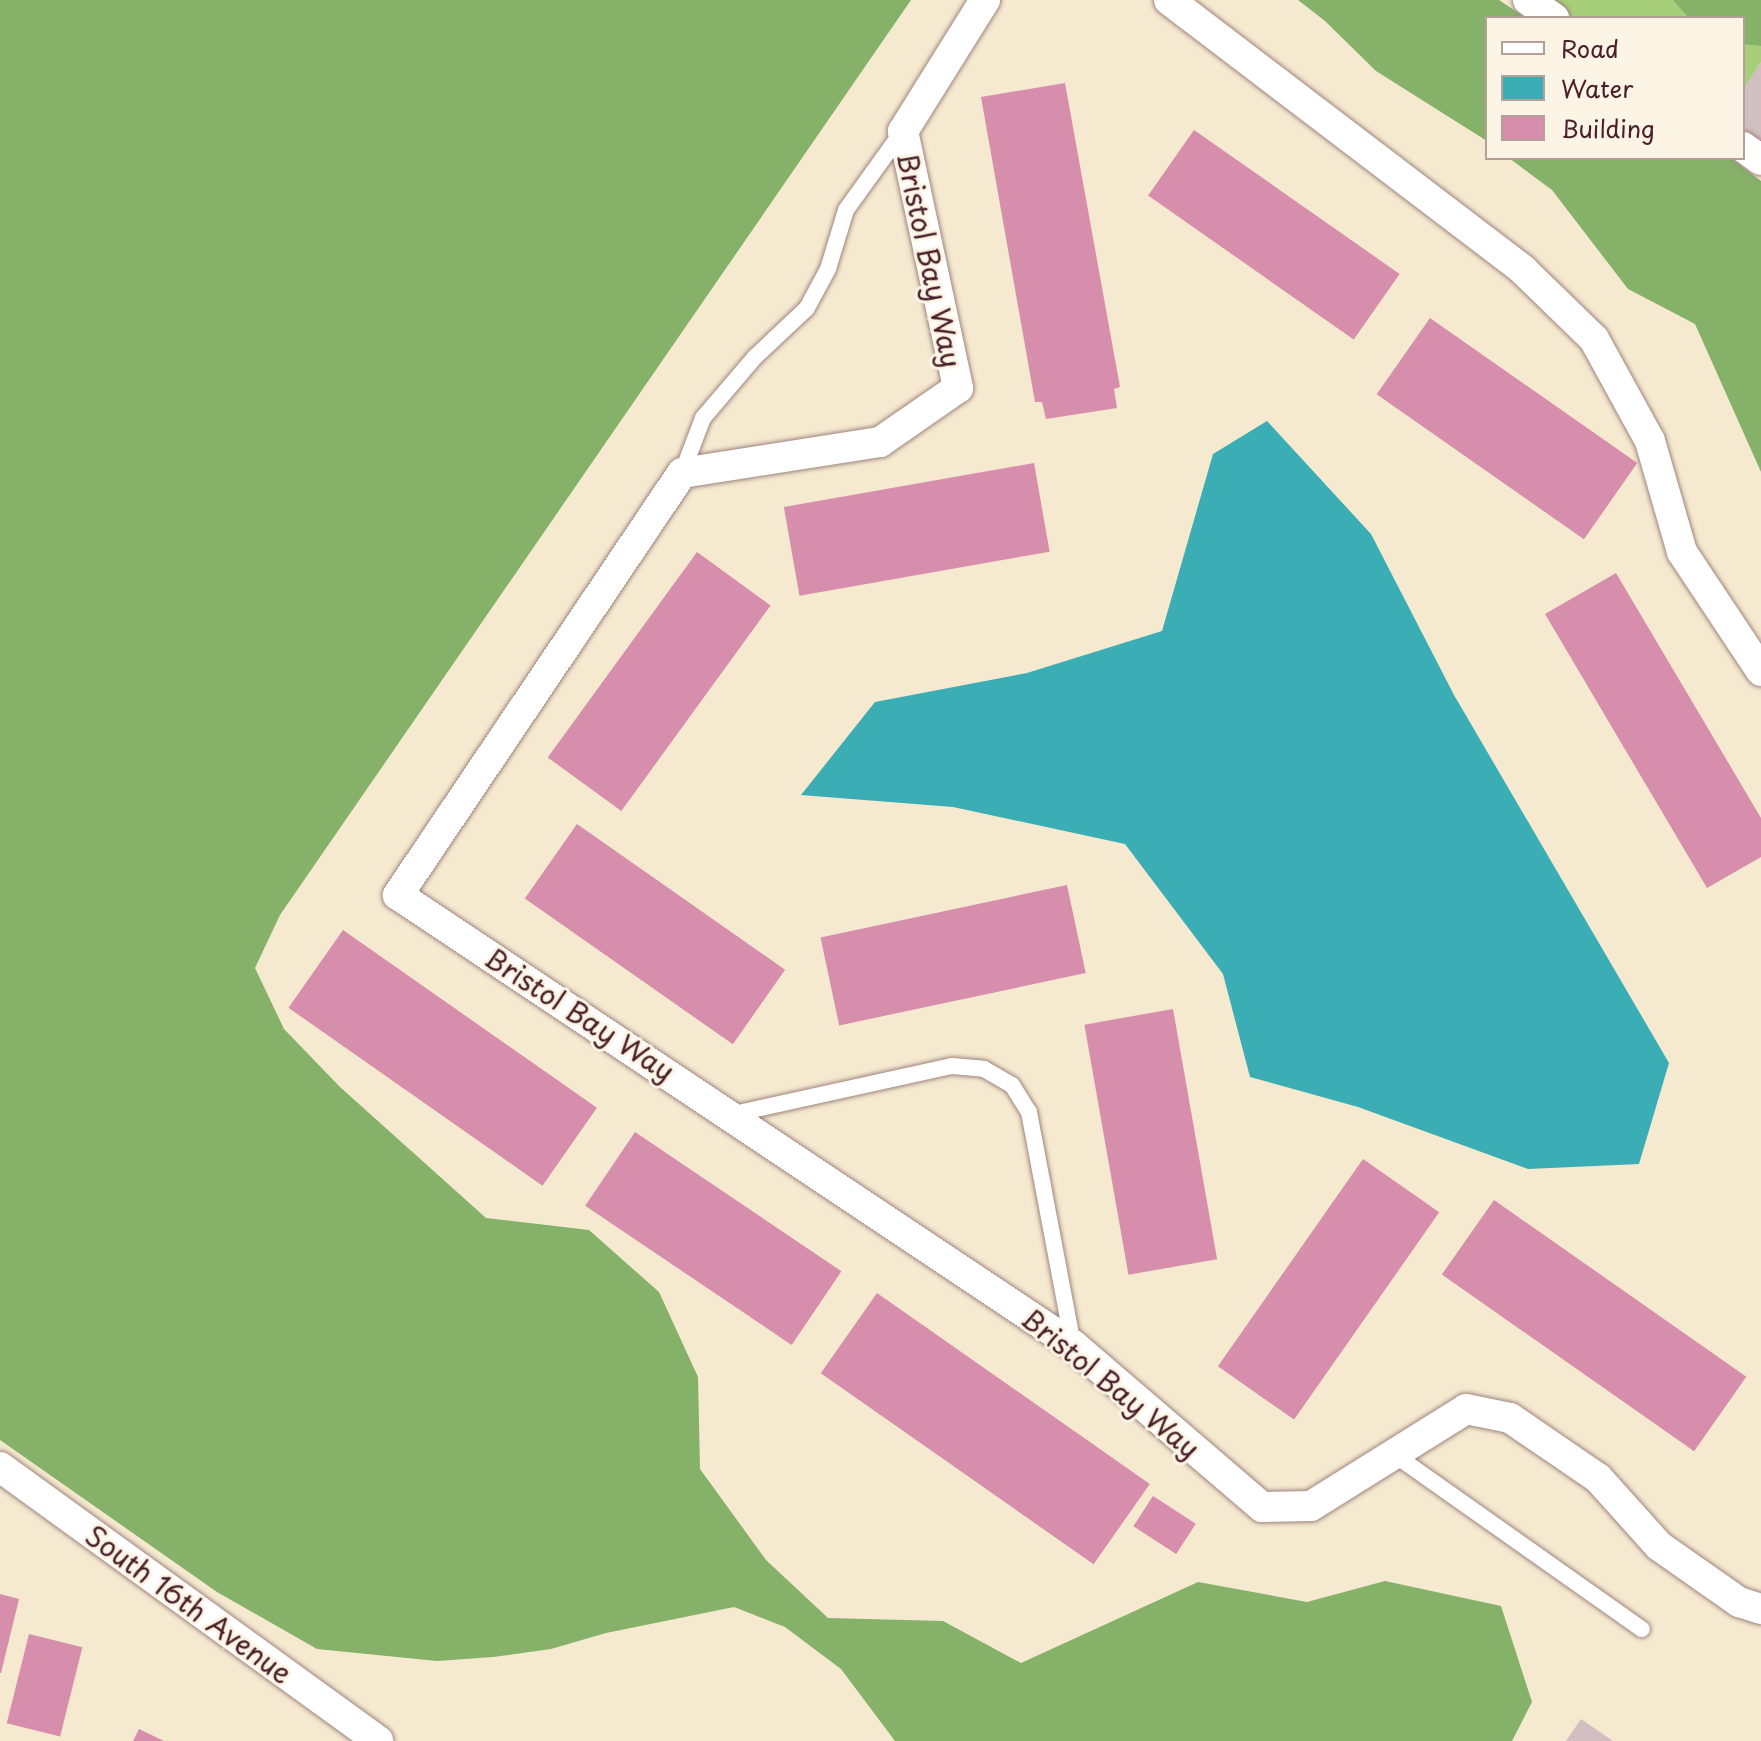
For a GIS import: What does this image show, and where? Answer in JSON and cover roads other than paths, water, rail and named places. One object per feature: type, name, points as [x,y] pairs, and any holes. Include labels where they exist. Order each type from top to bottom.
[{"type":"street","name":"Bristol Bay Way","points":[[985,0],[903,131],[958,388],[880,442],[682,473],[398,895],[1073,1345],[1262,1507],[1311,1506],[1466,1409],[1510,1418],[1598,1478],[1659,1546],[1739,1602],[1761,1609]]},
{"type":"street","points":[[1169,0],[1523,270],[1594,339],[1650,441],[1682,552],[1761,671]]},
{"type":"street","points":[[1528,0],[1551,16]]},
{"type":"street","name":"South 16th Avenue","points":[[0,1467],[378,1741]]},
{"type":"lane","points":[[682,473],[703,418],[755,357],[807,308],[828,269],[846,210],[903,131]]},
{"type":"lane","points":[[728,1115],[952,1066],[984,1069],[1012,1085],[1029,1112],[1073,1345]]},
{"type":"lane","points":[[1395,1455],[1642,1629]]},
{"type":"water","points":[[1267,421],[1371,534],[1454,695],[1669,1063],[1639,1164],[1528,1169],[1358,1107],[1250,1077],[1223,974],[1125,844],[953,807],[801,795],[875,702],[1027,673],[1162,631],[1213,454]]}]
